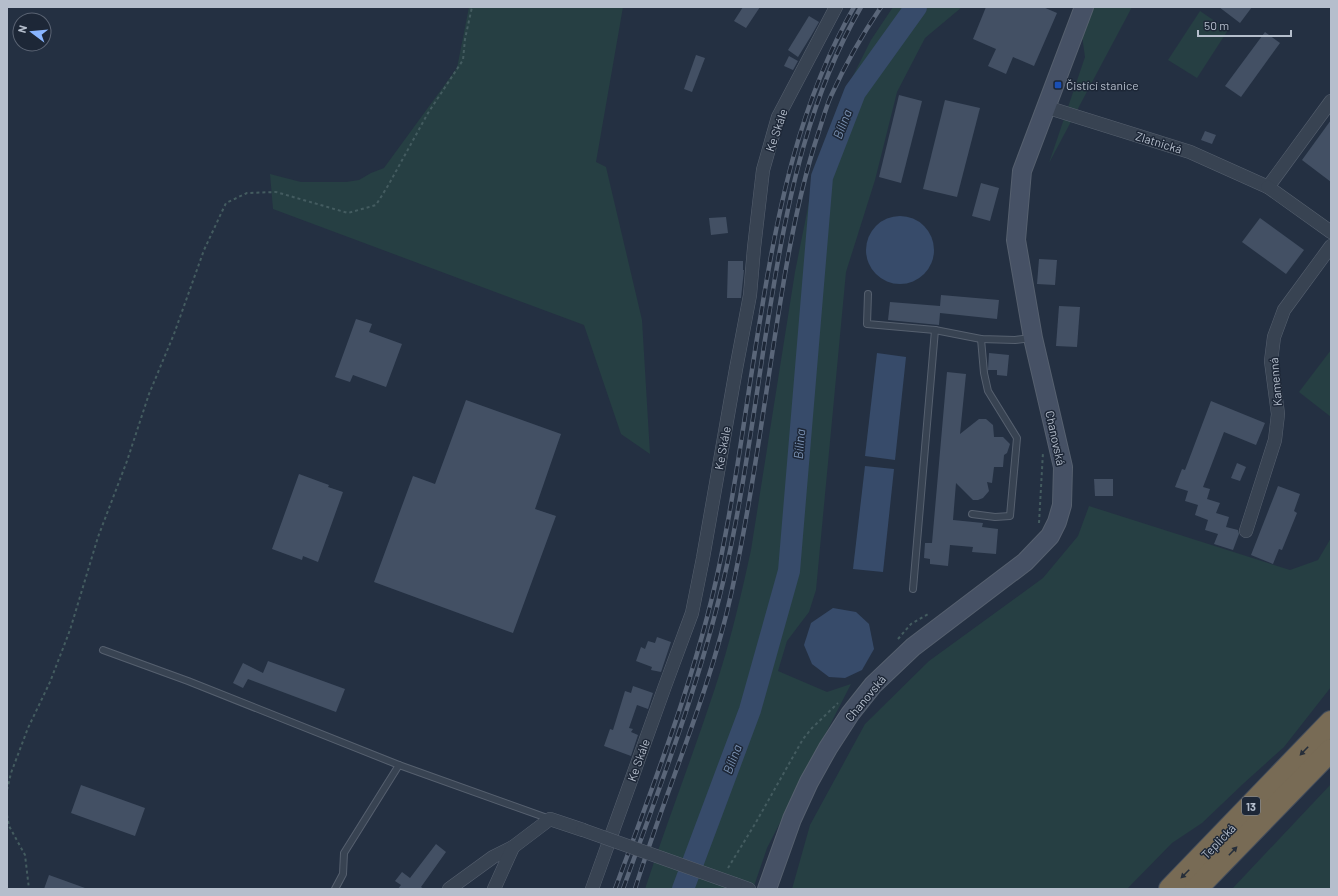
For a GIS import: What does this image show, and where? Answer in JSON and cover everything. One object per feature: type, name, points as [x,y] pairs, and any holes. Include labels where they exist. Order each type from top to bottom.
[{"type":"highway","name":"Teplická","points":[[1170,889],[1331,722]]},
{"type":"highway","name":"Teplická","points":[[1196,889],[1331,750]]},
{"type":"street","name":"Ke Skále","points":[[592,889],[692,613],[750,295],[763,170],[778,117],[836,7]]},
{"type":"street","name":"Chanovská","points":[[767,889],[792,819],[809,782],[850,714],[873,685],[914,647],[1025,562],[1050,536],[1057,522],[1062,505],[1063,467],[1033,338],[1016,240],[1022,170],[1083,8]]},
{"type":"street","points":[[1268,187],[1331,101]]},
{"type":"street","name":"Zlatnická","points":[[1046,107],[1190,152],[1268,187],[1331,232]]},
{"type":"street","name":"Kamenná","points":[[1246,531],[1275,440],[1278,414],[1272,362],[1274,337],[1284,310],[1331,246]]},
{"type":"street","points":[[449,889],[493,857],[513,847],[550,819],[749,889]]},
{"type":"street","points":[[494,889],[513,847]]},
{"type":"lane","points":[[868,294],[868,324],[935,330],[982,339],[1015,340],[1033,338]]},
{"type":"lane","points":[[913,590],[935,330]]},
{"type":"lane","points":[[972,514],[995,517],[1010,516],[1017,438],[988,391],[984,373],[982,339]]},
{"type":"lane","points":[[103,650],[188,681],[399,765],[550,819]]},
{"type":"lane","points":[[335,889],[343,874],[344,853],[399,765]]},
{"type":"path","points":[[7,790],[11,773],[28,728],[50,682],[70,630],[98,538],[149,394],[174,334],[204,250],[226,203],[247,193],[276,192],[348,213],[376,205],[428,113],[463,60],[464,39],[472,7]]},
{"type":"path","points":[[1039,530],[1043,452]]},
{"type":"path","points":[[896,642],[911,624],[936,610]]},
{"type":"path","points":[[727,869],[755,824],[803,739],[812,728],[842,700]]},
{"type":"path","points":[[7,814],[9,826],[25,855],[29,889]]},
{"type":"green space","points":[[469,7],[623,7],[596,162],[606,167],[642,320],[650,454],[621,434],[584,325],[273,209],[270,174],[301,182],[346,182],[359,180],[384,168],[457,68]]},
{"type":"green space","points":[[893,7],[962,7],[925,38],[897,92],[875,180],[846,272],[816,590],[809,612],[787,641],[778,671],[827,692],[851,684],[767,848],[753,889],[645,889],[715,688],[726,654],[739,602],[751,550],[795,272],[812,187],[840,102],[871,40]]},
{"type":"green space","points":[[1078,7],[1132,7],[1049,163],[1085,57]]},
{"type":"green space","points":[[1200,11],[1228,30],[1197,78],[1168,60]]},
{"type":"green space","points":[[1331,350],[1331,417],[1299,392]]},
{"type":"green space","points":[[1089,506],[1290,570],[1318,560],[1331,538],[1331,687],[1284,747],[1202,823],[1172,843],[1127,889],[792,889],[810,825],[865,724],[929,661],[1043,578],[1078,536]]},
{"type":"green space","points":[[1331,784],[1331,889],[1232,889]]},
{"type":"water","points":[[900,216],[913,219],[924,226],[931,237],[934,250],[931,263],[924,274],[913,281],[900,284],[887,281],[876,274],[869,263],[866,250],[869,237],[876,226],[887,219]]},
{"type":"water","points":[[877,353],[906,357],[895,460],[865,456]]},
{"type":"water","points":[[865,466],[894,469],[883,572],[853,569]]},
{"type":"water","points":[[833,608],[856,612],[869,624],[874,649],[862,670],[845,678],[829,677],[812,664],[804,645],[811,623]]},
{"type":"building","points":[[743,7],[760,7],[746,28],[734,21]]},
{"type":"building","points":[[986,7],[1043,7],[1057,13],[1034,66],[1013,57],[1006,74],[988,66],[996,49],[973,39]]},
{"type":"building","points":[[1219,7],[1252,7],[1240,23]]},
{"type":"building","points":[[809,16],[819,22],[798,57],[788,50]]},
{"type":"building","points":[[1265,32],[1280,43],[1241,97],[1225,86]]},
{"type":"building","points":[[696,55],[705,58],[692,92],[684,89]]},
{"type":"building","points":[[789,56],[798,61],[793,70],[784,66]]},
{"type":"building","points":[[899,95],[922,101],[901,183],[879,177]]},
{"type":"building","points":[[945,100],[980,108],[957,197],[923,189]]},
{"type":"building","points":[[1331,120],[1331,182],[1302,160]]},
{"type":"building","points":[[1205,131],[1216,135],[1212,144],[1201,140]]},
{"type":"building","points":[[981,183],[999,188],[990,221],[972,216]]},
{"type":"building","points":[[726,217],[728,233],[711,235],[709,218]]},
{"type":"building","points":[[1260,218],[1304,250],[1286,274],[1242,242]]},
{"type":"building","points":[[1039,259],[1057,260],[1055,285],[1037,284]]},
{"type":"building","points":[[728,261],[743,261],[744,270],[741,298],[727,298]]},
{"type":"building","points":[[941,295],[999,300],[997,319],[940,313],[939,325],[888,320],[890,302],[940,306]]},
{"type":"building","points":[[1059,306],[1080,307],[1077,347],[1056,346]]},
{"type":"building","points":[[356,319],[372,324],[369,332],[402,344],[386,387],[353,375],[350,382],[335,377]]},
{"type":"building","points":[[989,353],[1009,355],[1007,376],[997,375],[997,370],[988,370]]},
{"type":"building","points":[[947,372],[966,374],[960,434],[979,419],[986,419],[993,425],[994,437],[1003,437],[1010,444],[1007,453],[1004,455],[1003,467],[994,467],[992,483],[987,482],[989,491],[983,498],[973,500],[956,483],[953,520],[983,523],[982,527],[998,529],[996,554],[972,552],[973,547],[950,545],[948,566],[930,564],[930,559],[924,558],[925,543],[932,543]]},
{"type":"building","points":[[466,400],[561,434],[535,509],[556,516],[513,633],[374,582],[413,476],[435,484]]},
{"type":"building","points":[[1211,401],[1265,423],[1256,445],[1224,432],[1203,487],[1210,489],[1207,499],[1220,503],[1216,513],[1229,517],[1226,527],[1238,530],[1239,534],[1233,550],[1214,544],[1218,534],[1205,530],[1208,520],[1195,515],[1198,505],[1185,501],[1188,491],[1175,487],[1182,469],[1185,470]]},
{"type":"building","points":[[1237,463],[1246,467],[1240,481],[1231,478]]},
{"type":"building","points":[[299,474],[343,492],[318,562],[303,556],[302,560],[272,549]]},
{"type":"building","points":[[1094,479],[1113,479],[1113,496],[1095,496]]},
{"type":"building","points":[[1278,486],[1300,494],[1294,511],[1297,513],[1282,550],[1279,549],[1273,564],[1251,555]]},
{"type":"building","points":[[657,637],[671,642],[661,672],[651,670],[652,667],[636,661],[641,647],[645,649],[648,641],[655,643]]},
{"type":"building","points":[[268,661],[345,689],[336,712],[248,679],[243,688],[233,683],[243,663],[263,673]]},
{"type":"building","points":[[633,686],[653,693],[648,709],[637,705],[629,728],[633,729],[631,732],[638,735],[631,756],[604,746],[610,729],[613,730],[625,691],[631,693]]},
{"type":"building","points":[[81,785],[145,808],[135,836],[71,813]]},
{"type":"building","points":[[436,844],[446,852],[421,887],[424,889],[398,889],[401,885],[395,881],[402,872],[410,878]]},
{"type":"building","points":[[49,875],[85,888],[85,889],[44,889]]},
{"type":"waterway","name":"Bílina","points":[[683,889],[750,710],[789,571],[822,177],[855,92],[916,7]]},
{"type":"railway","points":[[615,889],[677,717],[704,630],[715,586],[734,485],[756,342],[775,235],[794,156],[805,117],[819,80],[835,43],[854,7]]},
{"type":"railway","points":[[623,889],[669,762],[697,677],[721,590],[743,484],[778,258],[785,221],[803,147],[828,75],[843,41],[861,7]]},
{"type":"railway","points":[[635,889],[700,704],[723,628],[732,590],[753,481],[788,255],[807,172],[831,96],[854,50],[881,7]]},
{"type":"place","name":"Čistící stanice","points":[[1058,85]]}]
